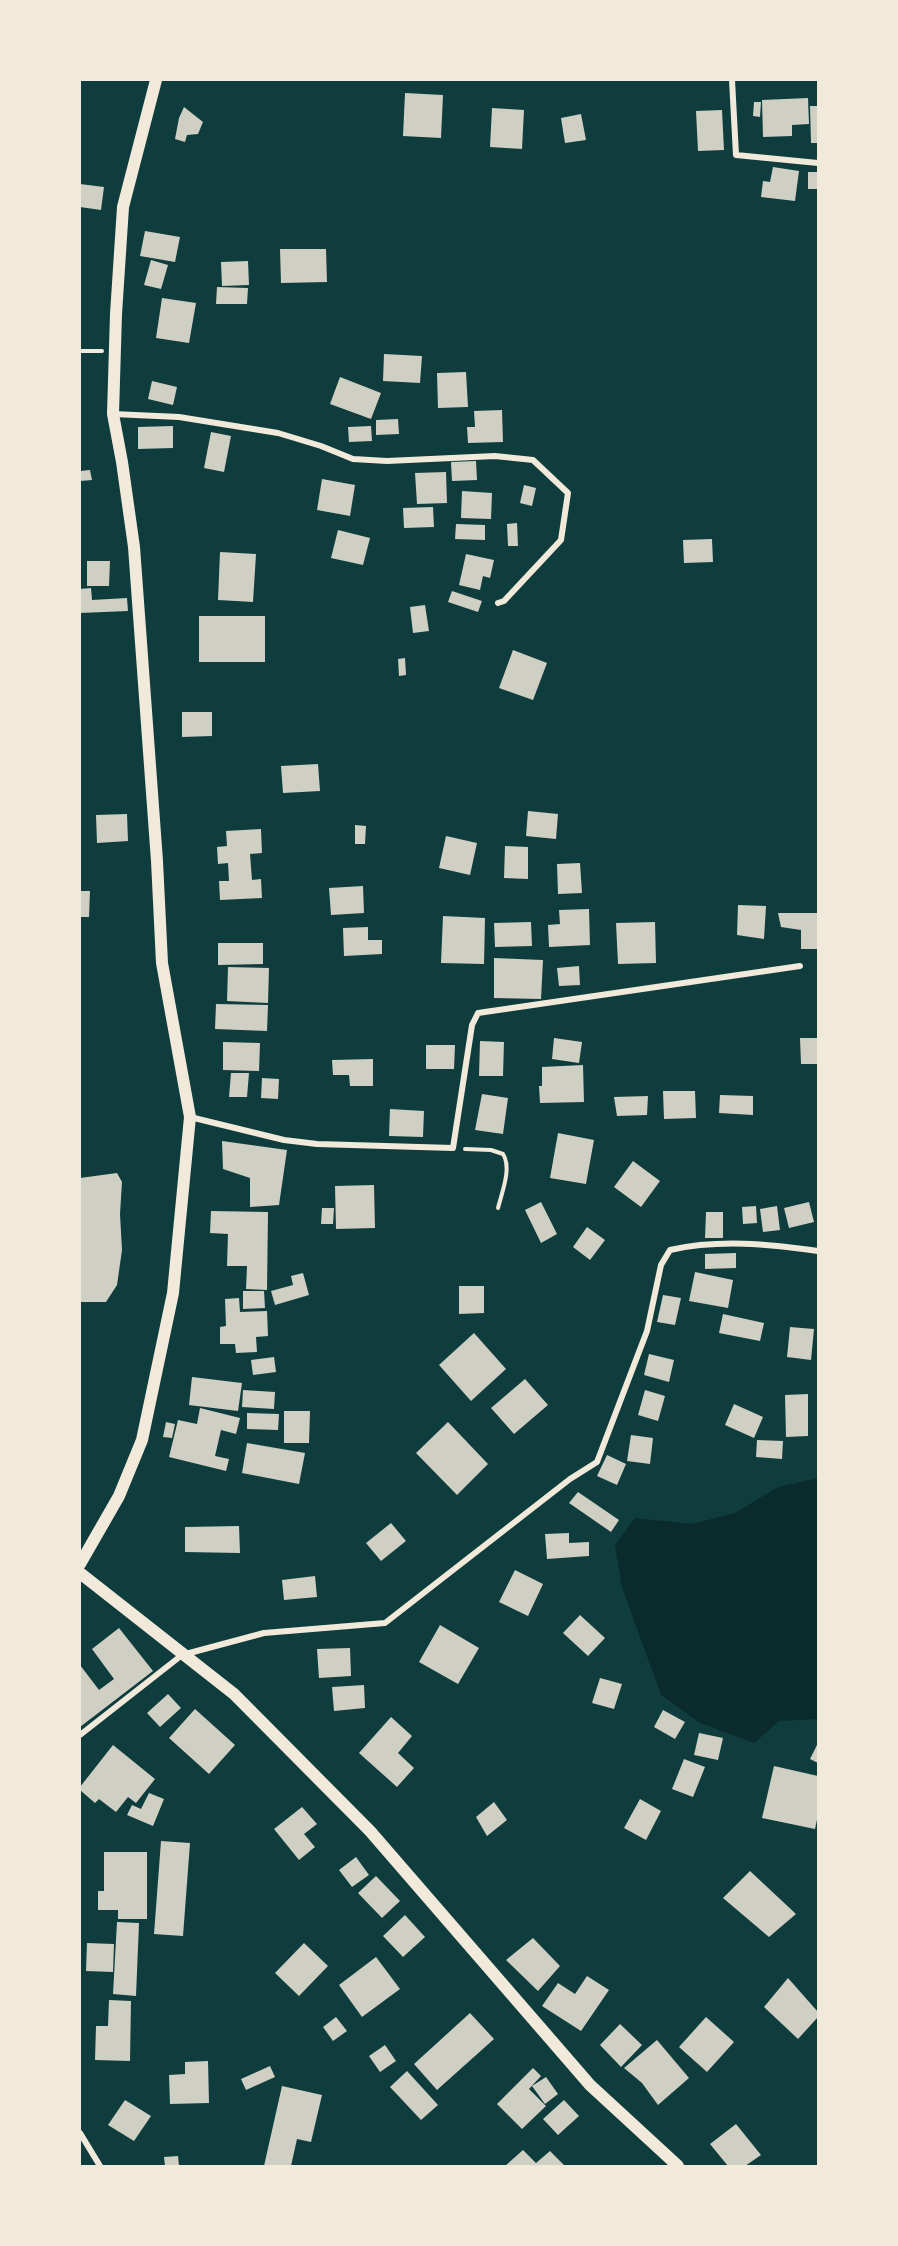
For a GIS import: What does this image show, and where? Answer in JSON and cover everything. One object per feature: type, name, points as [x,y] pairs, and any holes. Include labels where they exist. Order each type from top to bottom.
[{"type":"main road","points":[[80,1564],[119,1496],[142,1440],[173,1293],[190,1117],[162,963],[157,861],[134,547],[113,414],[123,207],[156,80]]},
{"type":"main road","points":[[80,1573],[234,1694],[370,1831],[590,2085],[678,2166]]},
{"type":"street","points":[[732,80],[736,155],[819,164]]},
{"type":"street","points":[[113,414],[179,417],[267,432],[321,446],[352,459],[495,456],[533,460],[568,493],[561,540],[504,601],[498,603]]},
{"type":"street","points":[[190,1117],[284,1140],[316,1144],[453,1148],[472,1025],[478,1013],[800,966]]},
{"type":"street","points":[[80,1735],[182,1655],[264,1633],[385,1623],[570,1479],[597,1462],[647,1331],[661,1265],[670,1250],[711,1243],[771,1244],[819,1251]]},
{"type":"street","points":[[80,2133],[100,2166]]},
{"type":"path","points":[[453,1148],[491,1150],[503,1154],[507,1167],[498,1208]]},
{"type":"water","points":[[818,1478],[818,1719],[779,1721],[754,1743],[700,1723],[661,1695],[622,1587],[615,1545],[635,1518],[692,1524],[735,1513],[778,1487]]},
{"type":"building","points":[[405,93],[443,95],[441,138],[403,136]]},
{"type":"building","points":[[808,98],[809,124],[792,125],[792,136],[763,137],[762,100]]},
{"type":"building","points":[[754,102],[761,102],[760,117],[753,116]]},
{"type":"building","points":[[810,106],[818,106],[818,143],[811,143]]},
{"type":"building","points":[[184,107],[203,122],[198,134],[187,135],[185,142],[175,139],[179,118]]},
{"type":"building","points":[[492,108],[524,110],[522,149],[490,147]]},
{"type":"building","points":[[722,110],[724,150],[698,151],[696,111]]},
{"type":"building","points":[[581,114],[586,140],[565,143],[561,118]]},
{"type":"building","points":[[773,167],[799,171],[795,201],[761,197],[763,181],[770,182]]},
{"type":"building","points":[[808,172],[818,172],[818,189],[808,189]]},
{"type":"building","points":[[80,184],[104,187],[101,210],[80,207]]},
{"type":"building","points":[[145,231],[180,237],[175,262],[140,256]]},
{"type":"building","points":[[280,249],[326,249],[327,282],[281,283]]},
{"type":"building","points":[[151,260],[168,265],[161,289],[144,285]]},
{"type":"building","points":[[248,261],[249,285],[222,286],[221,262]]},
{"type":"building","points":[[217,287],[248,288],[247,304],[216,304]]},
{"type":"building","points":[[162,298],[196,303],[189,343],[156,338]]},
{"type":"building","points":[[384,354],[422,356],[420,383],[383,381]]},
{"type":"building","points":[[466,372],[468,407],[438,408],[437,373]]},
{"type":"building","points":[[340,377],[381,393],[371,419],[330,404]]},
{"type":"building","points":[[152,381],[177,387],[173,405],[148,399]]},
{"type":"building","points":[[502,410],[503,442],[468,443],[467,427],[475,427],[474,411]]},
{"type":"building","points":[[398,419],[399,434],[376,435],[376,420]]},
{"type":"building","points":[[173,426],[173,448],[138,449],[138,427]]},
{"type":"building","points":[[371,426],[372,441],[349,442],[348,427]]},
{"type":"building","points":[[211,432],[231,436],[224,472],[204,468]]},
{"type":"building","points":[[476,461],[477,480],[452,481],[451,462]]},
{"type":"building","points":[[90,470],[92,480],[80,481],[80,471]]},
{"type":"building","points":[[446,472],[447,503],[417,504],[415,473]]},
{"type":"building","points":[[322,479],[355,485],[350,516],[317,510]]},
{"type":"building","points":[[524,485],[536,488],[532,506],[520,503]]},
{"type":"building","points":[[462,491],[492,493],[491,519],[461,518]]},
{"type":"building","points":[[433,507],[434,527],[404,528],[403,508]]},
{"type":"building","points":[[517,523],[518,546],[508,546],[507,524]]},
{"type":"building","points":[[456,524],[485,525],[485,540],[455,539]]},
{"type":"building","points":[[338,530],[370,538],[363,565],[331,558]]},
{"type":"building","points":[[712,539],[713,562],[684,563],[683,540]]},
{"type":"building","points":[[220,552],[256,554],[253,602],[218,600]]},
{"type":"building","points":[[466,554],[494,560],[490,578],[483,576],[480,590],[459,585]]},
{"type":"building","points":[[87,561],[110,561],[109,586],[87,586]]},
{"type":"building","points":[[91,588],[92,600],[127,598],[128,611],[80,613],[80,589]]},
{"type":"building","points":[[452,591],[482,601],[478,612],[448,602]]},
{"type":"building","points":[[425,605],[429,631],[413,633],[410,607]]},
{"type":"building","points":[[199,616],[265,616],[265,662],[199,662]]},
{"type":"building","points":[[513,650],[547,663],[533,700],[499,688]]},
{"type":"building","points":[[405,658],[406,675],[399,676],[398,659]]},
{"type":"building","points":[[182,712],[212,712],[212,736],[182,737]]},
{"type":"building","points":[[318,764],[320,791],[283,793],[281,766]]},
{"type":"building","points":[[528,811],[558,814],[556,839],[526,836]]},
{"type":"building","points":[[127,814],[128,841],[97,843],[96,815]]},
{"type":"building","points":[[355,825],[366,826],[365,844],[355,844]]},
{"type":"building","points":[[261,829],[262,853],[250,854],[252,880],[261,879],[262,898],[220,900],[219,881],[229,881],[228,863],[218,864],[217,847],[227,846],[226,831]]},
{"type":"building","points":[[446,836],[477,843],[470,875],[439,868]]},
{"type":"building","points":[[505,846],[528,847],[528,879],[504,878]]},
{"type":"building","points":[[580,863],[582,893],[558,894],[557,864]]},
{"type":"building","points":[[363,886],[364,913],[331,915],[329,888]]},
{"type":"building","points":[[80,891],[90,891],[89,917],[80,917]]},
{"type":"building","points":[[738,905],[766,906],[764,939],[737,935]]},
{"type":"building","points":[[589,909],[590,945],[549,947],[548,925],[560,924],[559,910]]},
{"type":"building","points":[[778,913],[818,913],[818,949],[801,949],[801,930],[781,927]]},
{"type":"building","points":[[443,916],[485,918],[484,964],[441,963]]},
{"type":"building","points":[[531,922],[532,946],[495,947],[494,923]]},
{"type":"building","points":[[655,922],[656,963],[618,964],[616,923]]},
{"type":"building","points":[[368,927],[368,940],[382,940],[382,954],[344,956],[343,928]]},
{"type":"building","points":[[218,943],[263,943],[263,964],[218,965]]},
{"type":"building","points":[[494,958],[543,960],[541,999],[494,998]]},
{"type":"building","points":[[579,966],[580,985],[559,986],[557,968]]},
{"type":"building","points":[[228,967],[269,968],[268,1003],[227,1001]]},
{"type":"building","points":[[216,1004],[268,1005],[267,1031],[215,1029]]},
{"type":"building","points":[[554,1038],[582,1042],[579,1063],[552,1059]]},
{"type":"building","points":[[800,1038],[818,1038],[818,1064],[801,1064]]},
{"type":"building","points":[[480,1041],[504,1042],[503,1076],[479,1076]]},
{"type":"building","points":[[223,1042],[260,1043],[259,1071],[223,1070]]},
{"type":"building","points":[[426,1045],[455,1045],[454,1069],[426,1069]]},
{"type":"building","points":[[373,1059],[373,1086],[350,1086],[349,1075],[333,1075],[332,1060]]},
{"type":"building","points":[[583,1065],[584,1102],[540,1103],[539,1086],[542,1086],[542,1067]]},
{"type":"building","points":[[231,1073],[249,1073],[247,1097],[229,1097]]},
{"type":"building","points":[[262,1078],[279,1079],[278,1099],[261,1098]]},
{"type":"building","points":[[663,1091],[695,1091],[696,1118],[664,1119]]},
{"type":"building","points":[[482,1094],[508,1098],[503,1134],[475,1130]]},
{"type":"building","points":[[720,1095],[753,1096],[753,1115],[719,1113]]},
{"type":"building","points":[[648,1096],[647,1115],[617,1116],[614,1097]]},
{"type":"building","points":[[390,1109],[424,1111],[423,1137],[389,1136]]},
{"type":"building","points":[[558,1133],[594,1140],[586,1184],[550,1178]]},
{"type":"building","points":[[222,1141],[287,1150],[279,1205],[250,1207],[250,1178],[223,1169]]},
{"type":"building","points":[[633,1161],[660,1181],[641,1207],[614,1187]]},
{"type":"building","points":[[117,1173],[122,1182],[120,1214],[122,1250],[117,1285],[106,1302],[80,1302],[80,1178]]},
{"type":"building","points":[[374,1185],[375,1228],[336,1229],[335,1186]]},
{"type":"building","points":[[541,1202],[557,1234],[541,1243],[525,1210]]},
{"type":"building","points":[[809,1202],[814,1222],[789,1228],[784,1208]]},
{"type":"building","points":[[756,1206],[757,1223],[743,1224],[742,1207]]},
{"type":"building","points":[[777,1206],[780,1230],[763,1232],[760,1209]]},
{"type":"building","points":[[322,1208],[334,1208],[333,1224],[321,1224]]},
{"type":"building","points":[[211,1211],[268,1212],[267,1290],[246,1289],[247,1266],[227,1266],[228,1234],[210,1233]]},
{"type":"building","points":[[706,1212],[723,1212],[723,1238],[705,1238]]},
{"type":"building","points":[[587,1227],[605,1240],[590,1260],[573,1247]]},
{"type":"building","points":[[736,1253],[736,1268],[705,1269],[705,1254]]},
{"type":"building","points":[[695,1272],[733,1280],[728,1308],[689,1301]]},
{"type":"building","points":[[303,1273],[309,1295],[275,1305],[271,1291],[293,1285],[291,1276]]},
{"type":"building","points":[[459,1286],[484,1286],[484,1313],[459,1314]]},
{"type":"building","points":[[243,1291],[264,1291],[265,1308],[243,1309]]},
{"type":"building","points":[[663,1295],[681,1298],[675,1325],[657,1322]]},
{"type":"building","points":[[239,1298],[240,1312],[267,1311],[268,1336],[256,1337],[257,1352],[236,1353],[235,1344],[220,1344],[220,1327],[226,1326],[225,1299]]},
{"type":"building","points":[[723,1314],[764,1323],[760,1341],[719,1333]]},
{"type":"building","points":[[790,1327],[814,1329],[811,1360],[787,1357]]},
{"type":"building","points":[[474,1333],[506,1369],[471,1401],[439,1365]]},
{"type":"building","points":[[649,1354],[674,1360],[669,1382],[644,1375]]},
{"type":"building","points":[[274,1357],[276,1372],[253,1375],[251,1360]]},
{"type":"building","points":[[192,1377],[242,1383],[238,1411],[189,1405]]},
{"type":"building","points":[[525,1379],[548,1405],[514,1434],[491,1408]]},
{"type":"building","points":[[243,1390],[275,1392],[274,1409],[242,1407]]},
{"type":"building","points":[[645,1390],[665,1396],[658,1421],[638,1415]]},
{"type":"building","points":[[808,1394],[808,1436],[786,1437],[785,1395]]},
{"type":"building","points":[[734,1404],[763,1417],[754,1438],[725,1425]]},
{"type":"building","points":[[200,1408],[240,1418],[236,1434],[221,1430],[215,1456],[229,1459],[226,1471],[169,1457],[178,1420],[197,1424]]},
{"type":"building","points":[[284,1411],[310,1411],[309,1443],[284,1443]]},
{"type":"building","points":[[247,1413],[279,1414],[278,1430],[247,1429]]},
{"type":"building","points":[[166,1422],[175,1424],[172,1438],[163,1437]]},
{"type":"building","points":[[448,1422],[488,1464],[457,1495],[416,1453]]},
{"type":"building","points":[[631,1435],[653,1438],[650,1464],[627,1461]]},
{"type":"building","points":[[757,1440],[783,1441],[782,1459],[756,1457]]},
{"type":"building","points":[[247,1443],[305,1453],[299,1484],[242,1473]]},
{"type":"building","points":[[607,1455],[626,1464],[617,1485],[597,1476]]},
{"type":"building","points":[[578,1492],[619,1520],[611,1532],[569,1503]]},
{"type":"building","points":[[391,1523],[406,1541],[381,1561],[366,1543]]},
{"type":"building","points":[[239,1526],[240,1553],[185,1552],[185,1527]]},
{"type":"building","points":[[569,1533],[569,1543],[589,1542],[589,1556],[547,1559],[545,1534]]},
{"type":"building","points":[[515,1570],[543,1584],[528,1616],[499,1602]]},
{"type":"building","points":[[315,1576],[317,1597],[284,1600],[282,1580]]},
{"type":"building","points":[[580,1615],[605,1638],[588,1656],[563,1633]]},
{"type":"building","points":[[440,1625],[479,1648],[458,1684],[419,1662]]},
{"type":"building","points":[[119,1628],[153,1671],[80,1727],[80,1665],[99,1690],[114,1679],[92,1649]]},
{"type":"building","points":[[350,1648],[351,1676],[319,1678],[317,1649]]},
{"type":"building","points":[[600,1678],[622,1684],[614,1709],[592,1703]]},
{"type":"building","points":[[364,1685],[365,1708],[334,1711],[332,1687]]},
{"type":"building","points":[[168,1694],[181,1708],[160,1727],[147,1713]]},
{"type":"building","points":[[195,1709],[235,1745],[209,1774],[169,1738]]},
{"type":"building","points":[[663,1710],[685,1722],[675,1739],[654,1727]]},
{"type":"building","points":[[391,1717],[412,1736],[398,1753],[414,1768],[397,1787],[359,1753]]},
{"type":"building","points":[[699,1733],[723,1738],[718,1760],[694,1755]]},
{"type":"building","points":[[818,1743],[818,1763],[810,1759]]},
{"type":"building","points":[[113,1745],[155,1779],[136,1803],[128,1797],[116,1812],[99,1799],[95,1803],[80,1790]]},
{"type":"building","points":[[684,1759],[705,1767],[693,1797],[672,1789]]},
{"type":"building","points":[[774,1766],[818,1776],[818,1815],[815,1829],[762,1818]]},
{"type":"building","points":[[149,1793],[164,1799],[153,1826],[127,1815],[132,1805],[141,1809]]},
{"type":"building","points":[[640,1799],[661,1811],[646,1840],[624,1828]]},
{"type":"building","points":[[494,1802],[507,1820],[487,1836],[476,1817]]},
{"type":"building","points":[[302,1807],[317,1824],[304,1834],[315,1847],[299,1860],[274,1829]]},
{"type":"building","points":[[161,1841],[190,1843],[183,1936],[154,1934]]},
{"type":"building","points":[[104,1852],[147,1852],[147,1919],[118,1919],[118,1910],[98,1910],[98,1891],[104,1891]]},
{"type":"building","points":[[356,1857],[369,1875],[352,1887],[339,1870]]},
{"type":"building","points":[[750,1871],[796,1914],[769,1937],[723,1898]]},
{"type":"building","points":[[376,1876],[400,1901],[382,1918],[358,1893]]},
{"type":"building","points":[[405,1915],[425,1937],[403,1957],[383,1936]]},
{"type":"building","points":[[117,1922],[139,1923],[136,1996],[113,1994]]},
{"type":"building","points":[[533,1938],[560,1966],[538,1991],[506,1960]]},
{"type":"building","points":[[87,1943],[114,1944],[113,1972],[86,1971]]},
{"type":"building","points":[[304,1943],[328,1966],[299,1996],[275,1973]]},
{"type":"building","points":[[376,1957],[400,1989],[362,2017],[339,1985]]},
{"type":"building","points":[[587,1976],[609,1990],[581,2031],[542,2006],[558,1983],[575,1994]]},
{"type":"building","points":[[788,1978],[818,2012],[818,2017],[798,2039],[764,2007]]},
{"type":"building","points":[[109,2000],[131,2001],[130,2061],[95,2060],[96,2026],[108,2026]]},
{"type":"building","points":[[470,2013],[494,2039],[437,2090],[414,2064]]},
{"type":"building","points":[[336,2017],[347,2031],[333,2041],[323,2027]]},
{"type":"building","points":[[706,2017],[734,2042],[707,2072],[679,2047]]},
{"type":"building","points":[[620,2024],[642,2045],[621,2067],[600,2045]]},
{"type":"building","points":[[657,2040],[689,2078],[658,2105],[642,2083],[624,2068]]},
{"type":"building","points":[[385,2045],[396,2061],[380,2072],[369,2056]]},
{"type":"building","points":[[208,2061],[209,2103],[170,2104],[169,2075],[185,2074],[185,2062]]},
{"type":"building","points":[[270,2066],[275,2077],[246,2090],[241,2079]]},
{"type":"building","points":[[533,2068],[541,2076],[529,2089],[546,2106],[522,2129],[497,2104]]},
{"type":"building","points":[[407,2071],[438,2105],[421,2120],[390,2087]]},
{"type":"building","points":[[546,2077],[558,2094],[545,2104],[532,2086]]},
{"type":"building","points":[[282,2086],[322,2095],[311,2142],[297,2139],[291,2166],[264,2166]]},
{"type":"building","points":[[125,2100],[151,2116],[134,2141],[108,2125]]},
{"type":"building","points":[[564,2100],[579,2116],[558,2135],[543,2119]]},
{"type":"building","points":[[736,2124],[761,2155],[745,2166],[728,2166],[710,2144]]},
{"type":"building","points":[[523,2150],[536,2163],[550,2151],[565,2166],[505,2166]]},
{"type":"building","points":[[178,2156],[179,2166],[165,2166],[164,2157]]}]
